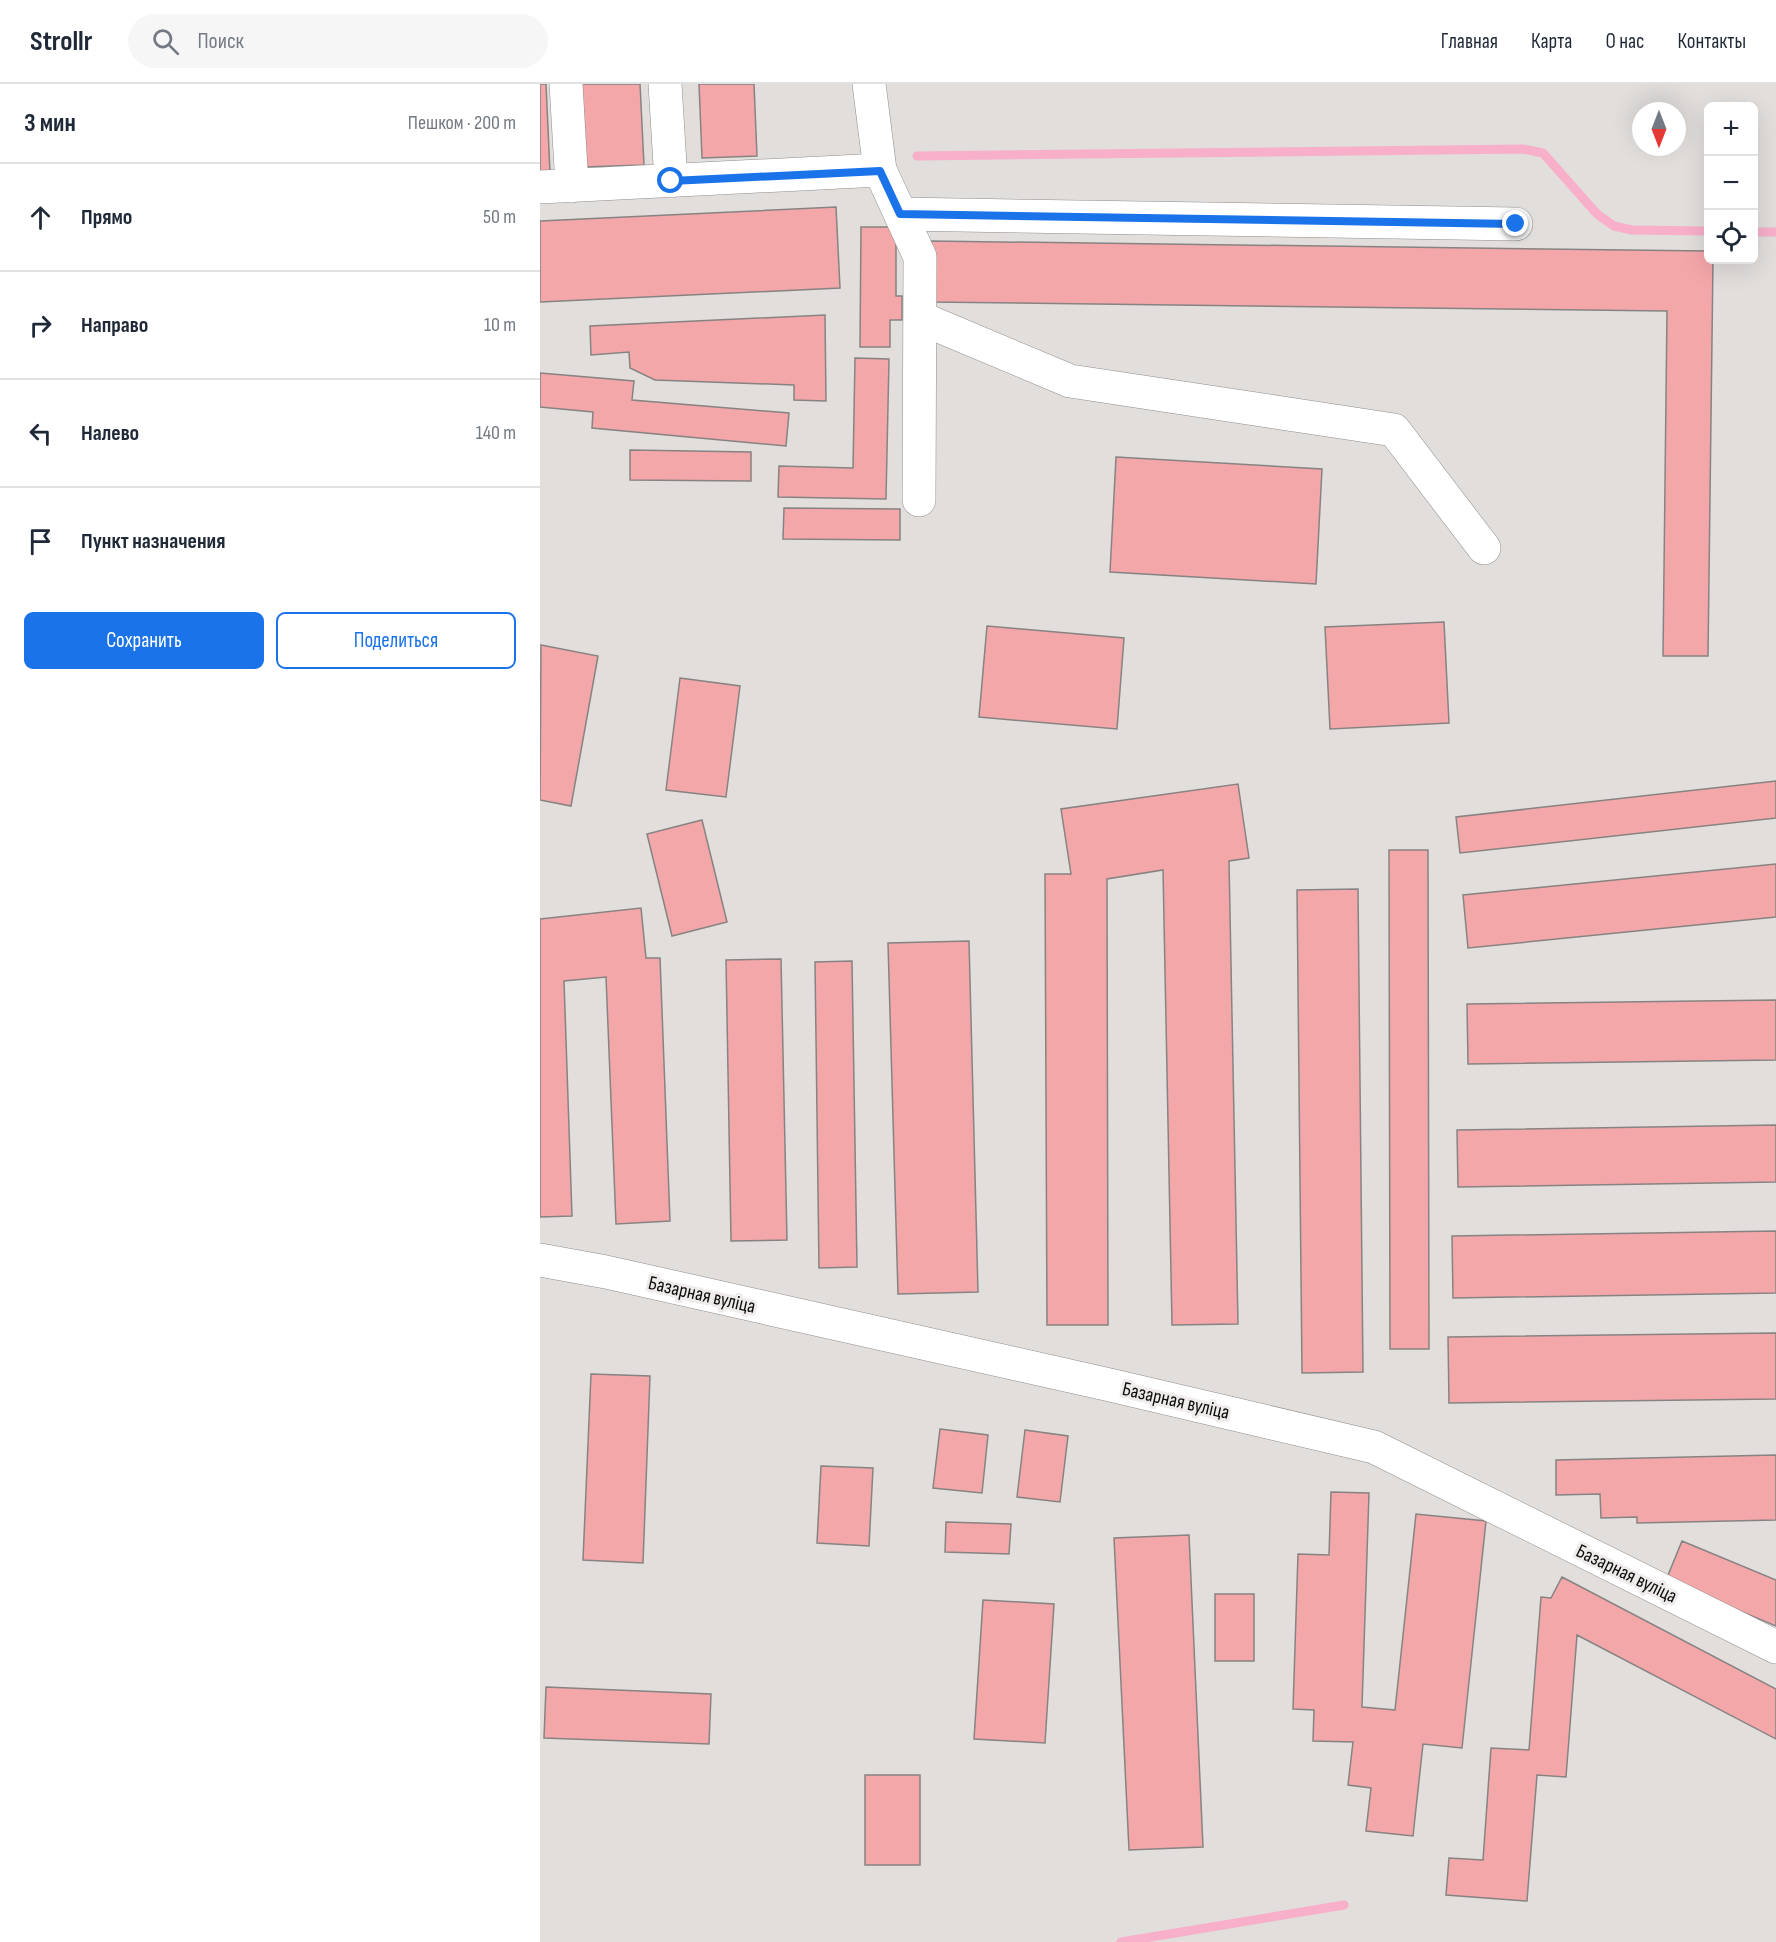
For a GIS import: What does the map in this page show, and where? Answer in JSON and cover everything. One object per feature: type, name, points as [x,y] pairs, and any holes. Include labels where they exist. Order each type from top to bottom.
[{"type":"street","points":[[567,84],[556,186],[880,171]]},
{"type":"street","points":[[665,84],[671,181]]},
{"type":"street","points":[[869,84],[880,171],[920,257],[919,500]]},
{"type":"street","points":[[900,214],[1516,224]]},
{"type":"street","points":[[920,318],[1070,381],[1394,430],[1484,548]]},
{"type":"street","name":"Базарная вуліца","points":[[540,1260],[606,1272],[1110,1385],[1374,1447],[1776,1647]]},
{"type":"building","points":[[540,84],[546,84],[550,172],[540,172]]},
{"type":"building","points":[[578,84],[640,84],[644,165],[582,167]]},
{"type":"building","points":[[699,84],[754,84],[757,156],[702,158]]},
{"type":"building","points":[[836,207],[840,288],[540,302],[540,221]]},
{"type":"building","points":[[861,227],[896,227],[896,296],[902,296],[902,320],[890,320],[890,347],[860,347]]},
{"type":"building","points":[[930,241],[1704,251],[1704,264],[1713,264],[1708,656],[1663,656],[1667,311],[929,302]]},
{"type":"building","points":[[825,315],[826,401],[794,400],[794,385],[655,380],[630,368],[629,352],[591,355],[590,326]]},
{"type":"building","points":[[855,358],[889,359],[886,499],[778,497],[779,466],[853,468]]},
{"type":"building","points":[[540,373],[634,381],[632,400],[789,413],[786,446],[592,428],[593,412],[540,407]]},
{"type":"building","points":[[630,450],[751,452],[751,481],[630,480]]},
{"type":"building","points":[[1116,457],[1322,469],[1316,584],[1110,572]]},
{"type":"building","points":[[784,508],[900,509],[900,540],[783,539]]},
{"type":"building","points":[[1444,622],[1449,723],[1330,729],[1325,627]]},
{"type":"building","points":[[987,626],[1124,638],[1117,729],[979,717]]},
{"type":"building","points":[[541,645],[598,656],[571,806],[540,800]]},
{"type":"building","points":[[680,678],[740,686],[726,797],[666,790]]},
{"type":"building","points":[[1776,781],[1776,818],[1460,853],[1456,817]]},
{"type":"building","points":[[1238,784],[1249,858],[1229,861],[1238,1324],[1172,1325],[1163,870],[1107,879],[1108,1325],[1047,1325],[1045,874],[1071,874],[1061,809]]},
{"type":"building","points":[[702,820],[727,922],[672,936],[647,834]]},
{"type":"building","points":[[1389,850],[1428,850],[1429,1349],[1390,1349]]},
{"type":"building","points":[[1776,864],[1776,917],[1468,948],[1463,895]]},
{"type":"building","points":[[1358,889],[1363,1372],[1302,1373],[1297,890]]},
{"type":"building","points":[[641,908],[646,958],[660,958],[670,1221],[616,1224],[606,977],[564,981],[572,1216],[540,1217],[540,919]]},
{"type":"building","points":[[969,941],[978,1292],[898,1294],[888,943]]},
{"type":"building","points":[[781,959],[787,1240],[731,1241],[726,960]]},
{"type":"building","points":[[852,961],[857,1267],[819,1268],[815,962]]},
{"type":"building","points":[[1776,1000],[1776,1060],[1468,1064],[1467,1004]]},
{"type":"building","points":[[1776,1125],[1776,1182],[1458,1187],[1457,1130]]},
{"type":"building","points":[[1776,1231],[1776,1293],[1453,1298],[1452,1236]]},
{"type":"building","points":[[1776,1333],[1776,1399],[1449,1403],[1448,1337]]},
{"type":"building","points":[[591,1374],[650,1376],[643,1563],[583,1560]]},
{"type":"building","points":[[940,1429],[988,1435],[982,1493],[933,1488]]},
{"type":"building","points":[[1025,1430],[1068,1436],[1060,1502],[1017,1497]]},
{"type":"building","points":[[1776,1455],[1776,1520],[1637,1523],[1637,1517],[1601,1518],[1600,1494],[1556,1495],[1556,1460]]},
{"type":"building","points":[[821,1466],[873,1468],[869,1546],[817,1543]]},
{"type":"building","points":[[1331,1492],[1369,1493],[1362,1707],[1395,1710],[1416,1514],[1486,1521],[1462,1748],[1423,1744],[1413,1836],[1366,1831],[1371,1788],[1348,1785],[1353,1742],[1313,1741],[1314,1710],[1293,1709],[1298,1554],[1329,1555]]},
{"type":"building","points":[[946,1522],[1011,1524],[1009,1554],[945,1552]]},
{"type":"building","points":[[1189,1535],[1203,1847],[1129,1850],[1114,1538]]},
{"type":"building","points":[[1682,1541],[1776,1580],[1776,1626],[1666,1580]]},
{"type":"building","points":[[1562,1577],[1776,1689],[1776,1739],[1577,1635],[1566,1777],[1537,1775],[1527,1901],[1446,1895],[1449,1858],[1483,1860],[1491,1748],[1529,1750],[1541,1597],[1551,1598]]},
{"type":"building","points":[[1215,1594],[1254,1594],[1254,1661],[1215,1661]]},
{"type":"building","points":[[983,1600],[1054,1604],[1045,1743],[974,1739]]},
{"type":"building","points":[[546,1687],[711,1694],[709,1744],[544,1738]]},
{"type":"building","points":[[865,1775],[920,1775],[920,1865],[865,1865]]},
{"type":"waterway","points":[[917,156],[1523,149],[1543,153],[1597,214],[1614,226],[1632,230],[1704,231]]},
{"type":"waterway","points":[[1758,232],[1776,232]]},
{"type":"waterway","points":[[1121,1942],[1344,1905]]},
{"type":"route","points":[[671,181],[880,171],[900,214],[1516,224]]}]
